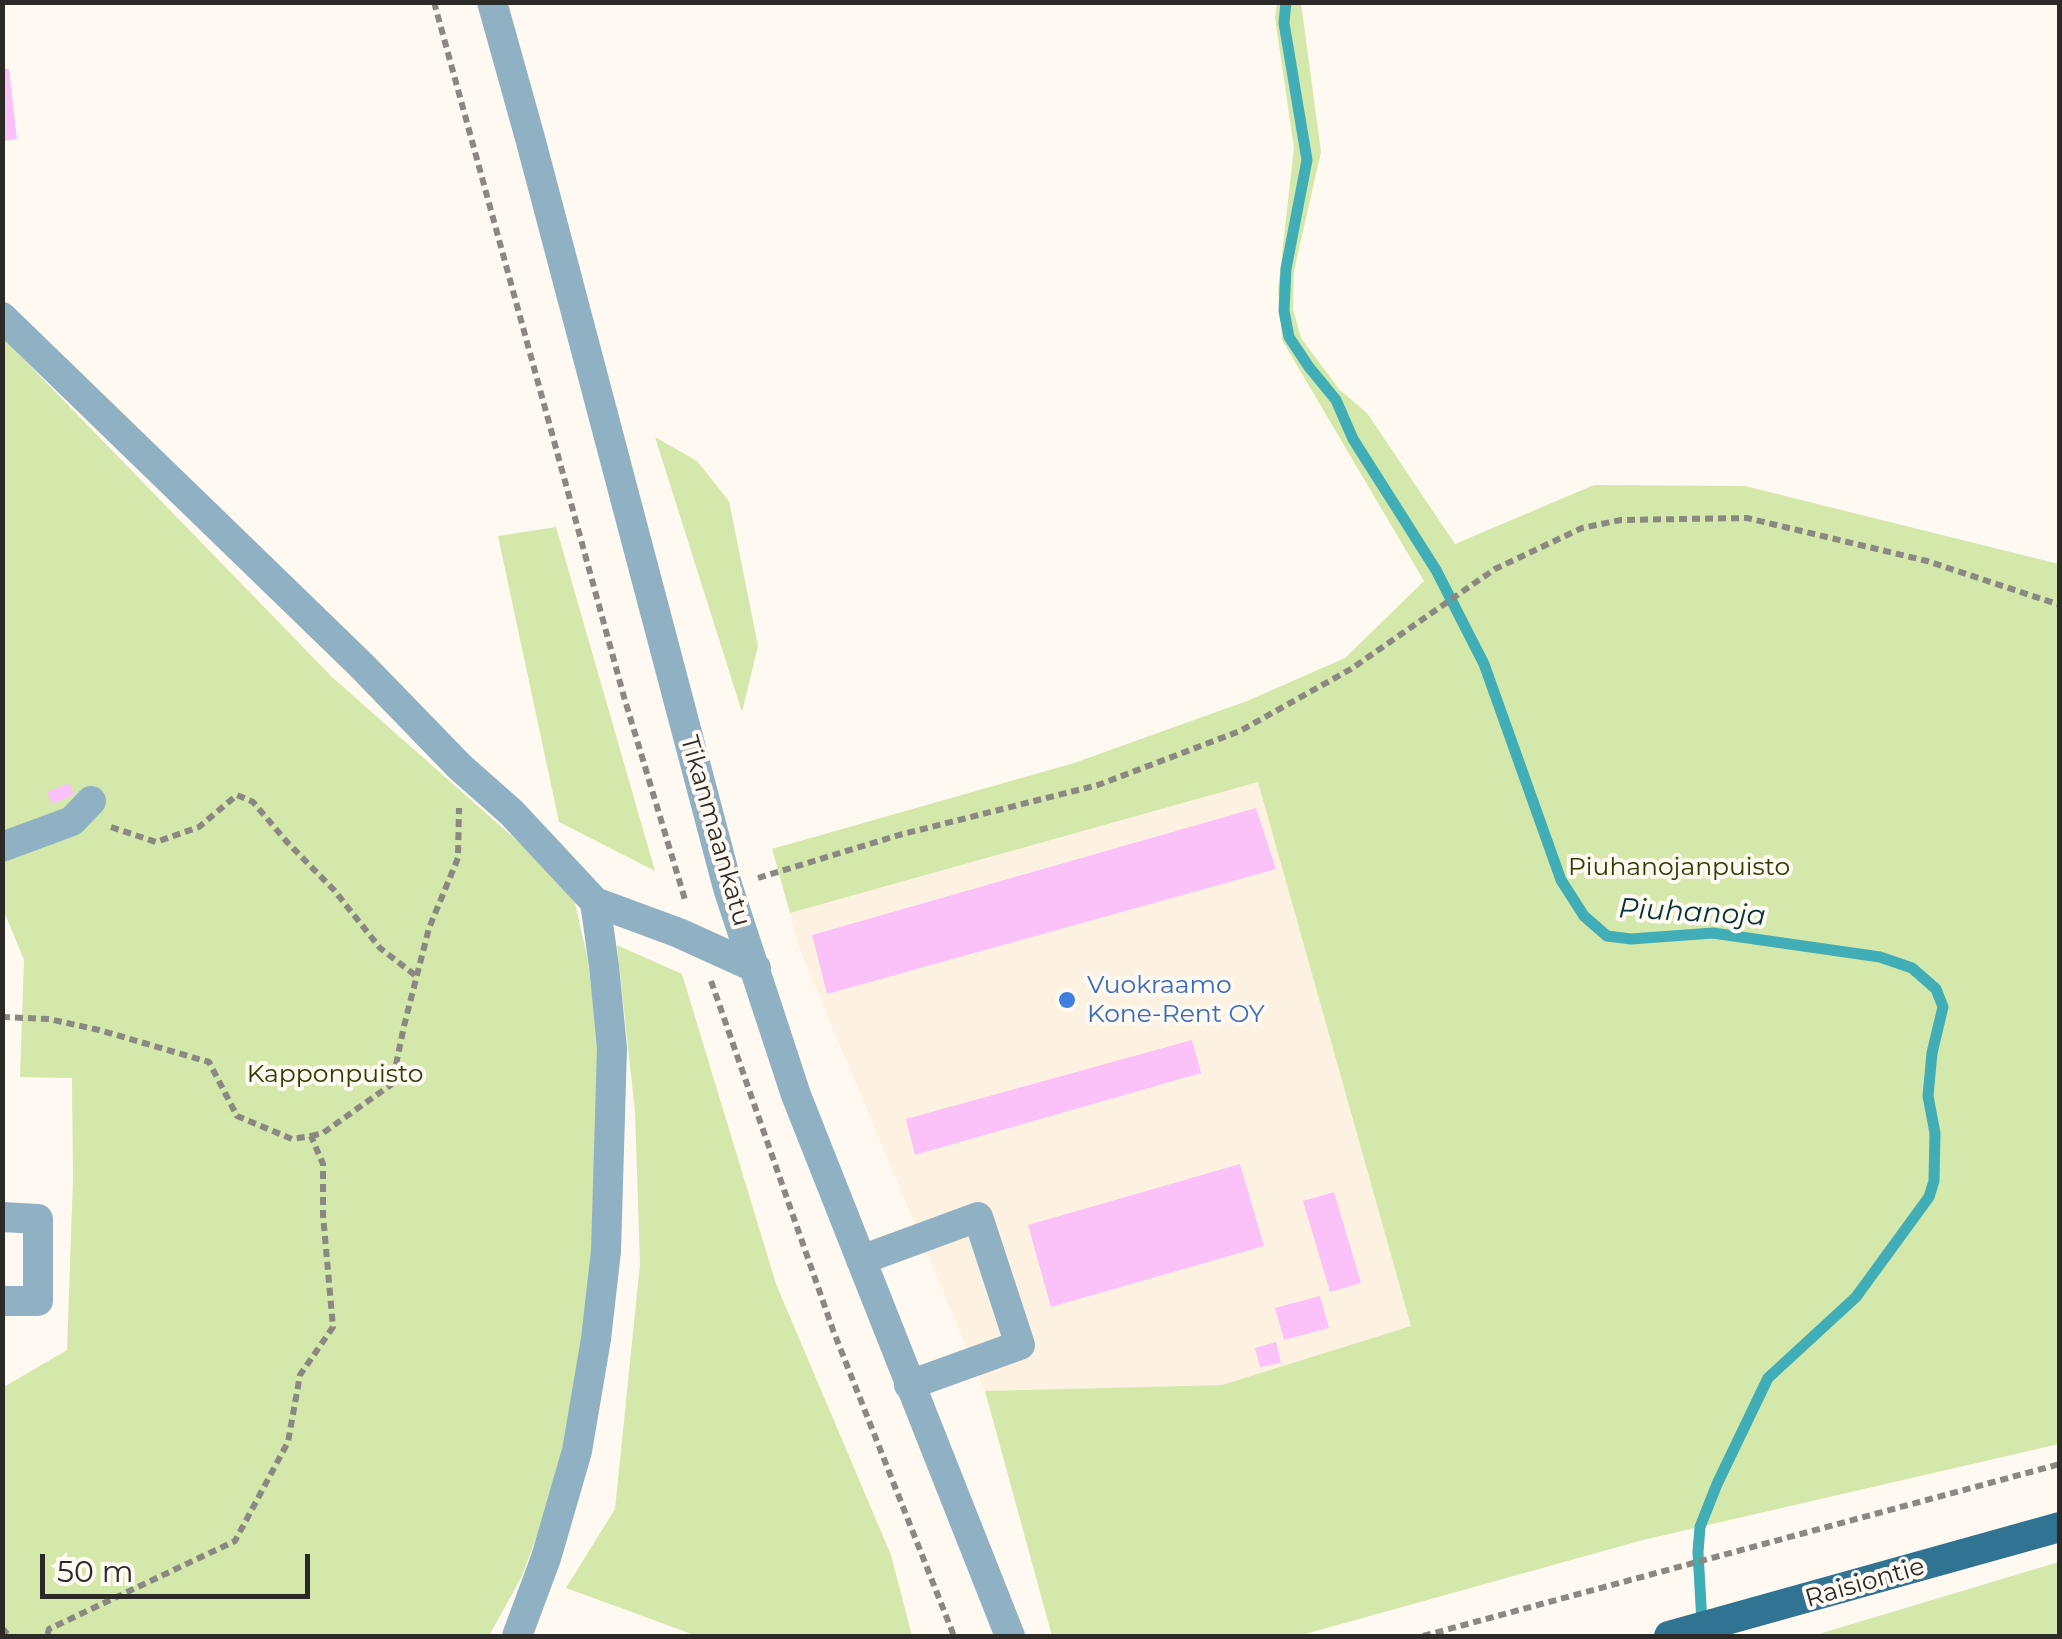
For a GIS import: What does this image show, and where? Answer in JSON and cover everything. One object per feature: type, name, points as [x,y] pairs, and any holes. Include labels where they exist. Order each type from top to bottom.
[{"type":"main road","name":"Raisiontie","points":[[1670,1636],[2060,1527]]},
{"type":"street","name":"Tikanmaankatu","points":[[492,2],[728,888],[796,1096],[1010,1636]]},
{"type":"street","points":[[2,317],[361,665],[460,767],[512,813],[595,902],[678,932],[756,968]]},
{"type":"street","points":[[2,847],[72,821],[84,808]]},
{"type":"street","points":[[517,1636],[546,1558],[577,1451],[606,1251],[612,1048],[595,902]]},
{"type":"street","points":[[2,1217],[38,1219],[38,1301],[2,1301]]},
{"type":"street","points":[[861,1260],[978,1217],[1020,1345],[910,1385]]},
{"type":"path","points":[[728,888],[899,835],[1098,784],[1240,731],[1350,669],[1496,569],[1582,528],[1621,520],[1748,518],[1928,560],[2060,605]]},
{"type":"path","points":[[84,808],[156,842],[199,827],[238,795],[254,802],[334,890],[380,948],[416,976]]},
{"type":"path","points":[[2,1017],[82,1026],[209,1062],[237,1116],[292,1138],[323,1133],[392,1084],[428,928],[458,858],[458,823]]},
{"type":"path","points":[[46,1636],[48,1628],[235,1541],[288,1442],[300,1374],[333,1327],[323,1164],[311,1136]]},
{"type":"path","points":[[1423,1636],[2060,1464]]},
{"type":"path","points":[[2,1628],[9,1636]]},
{"type":"shaded area","points":[[1258,782],[1411,1326],[1222,1385],[985,1391],[799,948],[790,913]]},
{"type":"green space","name":"Piuhanojanpuisto","points":[[1277,3],[1301,3],[1321,152],[1294,271],[1293,309],[1301,338],[1339,389],[1367,413],[1455,544],[1594,485],[1745,486],[2059,564],[2059,1444],[1643,1540],[1298,1636],[1052,1636],[985,1391],[1222,1385],[1411,1326],[1258,782],[790,913],[772,849],[1074,763],[1247,701],[1345,658],[1424,581],[1282,340],[1278,289],[1294,148],[1275,18]]},
{"type":"green space","name":"Kapponpuisto","points":[[3,338],[332,677],[539,860],[575,903],[588,960],[600,1067],[599,1174],[577,1391],[548,1506],[522,1576],[489,1636],[3,1636],[2,1388],[67,1350],[73,1179],[72,1078],[20,1077],[24,960],[3,909]]},
{"type":"green space","points":[[655,437],[697,461],[729,501],[758,646],[742,712]]},
{"type":"green space","points":[[556,527],[655,871],[559,822],[498,536]]},
{"type":"green space","points":[[617,945],[682,974],[776,1284],[891,1555],[912,1636],[697,1636],[566,1588],[615,1509],[640,1264],[635,1112]]},
{"type":"green space","points":[[2059,1562],[2059,1636],[1812,1636],[2052,1564]]},
{"type":"building","points":[[2,69],[9,69],[17,139],[2,141]]},
{"type":"building","points":[[69,783],[74,795],[52,804],[47,792]]},
{"type":"building","points":[[1256,808],[1276,869],[827,994],[812,935]]},
{"type":"building","points":[[1192,1040],[1201,1073],[915,1155],[906,1119]]},
{"type":"building","points":[[1240,1164],[1264,1246],[1051,1307],[1028,1225]]},
{"type":"building","points":[[1334,1192],[1361,1283],[1330,1292],[1303,1201]]},
{"type":"building","points":[[1320,1296],[1329,1328],[1284,1340],[1275,1308]]},
{"type":"building","points":[[1276,1342],[1281,1363],[1260,1367],[1255,1348]]},
{"type":"waterway","name":"Piuhanoja","points":[[1286,2],[1284,23],[1307,160],[1286,269],[1284,311],[1289,337],[1336,400],[1353,439],[1436,570],[1484,664],[1561,880],[1584,916],[1607,936],[1631,939],[1713,933],[1880,957],[1912,968],[1936,989],[1943,1007],[1932,1053],[1928,1096],[1935,1133],[1934,1181],[1929,1197],[1856,1297],[1768,1378],[1700,1527],[1702,1623]]},
{"type":"place","name":"Vuokraamo Kone-Rent OY","points":[[1067,1000]]}]
